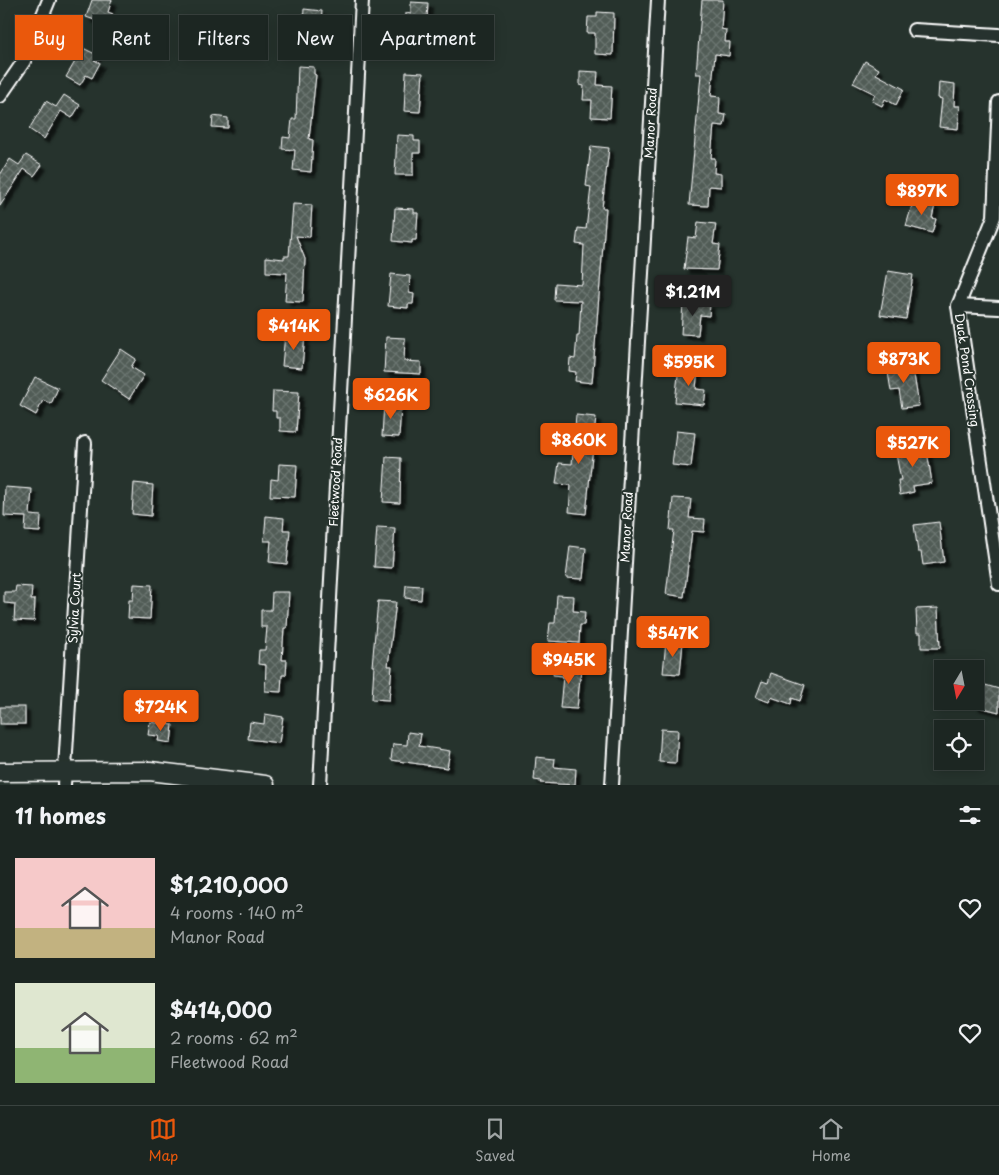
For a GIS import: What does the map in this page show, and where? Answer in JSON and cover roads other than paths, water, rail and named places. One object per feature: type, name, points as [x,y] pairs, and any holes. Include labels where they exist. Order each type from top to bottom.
[{"type":"street","points":[[0,96],[24,61],[49,0]]},
{"type":"street","name":"Fleetwood Road","points":[[320,785],[362,0]]},
{"type":"street","name":"Manor Road","points":[[612,785],[658,0]]},
{"type":"street","points":[[914,30],[999,35]]},
{"type":"street","name":"Duck Pond Crossing","points":[[999,102],[994,217],[958,306],[999,584]]},
{"type":"street","points":[[958,306],[999,308]]},
{"type":"street","name":"Sylvia Court","points":[[65,779],[85,444]]},
{"type":"street","points":[[0,772],[65,779],[150,771],[265,785]]}]
